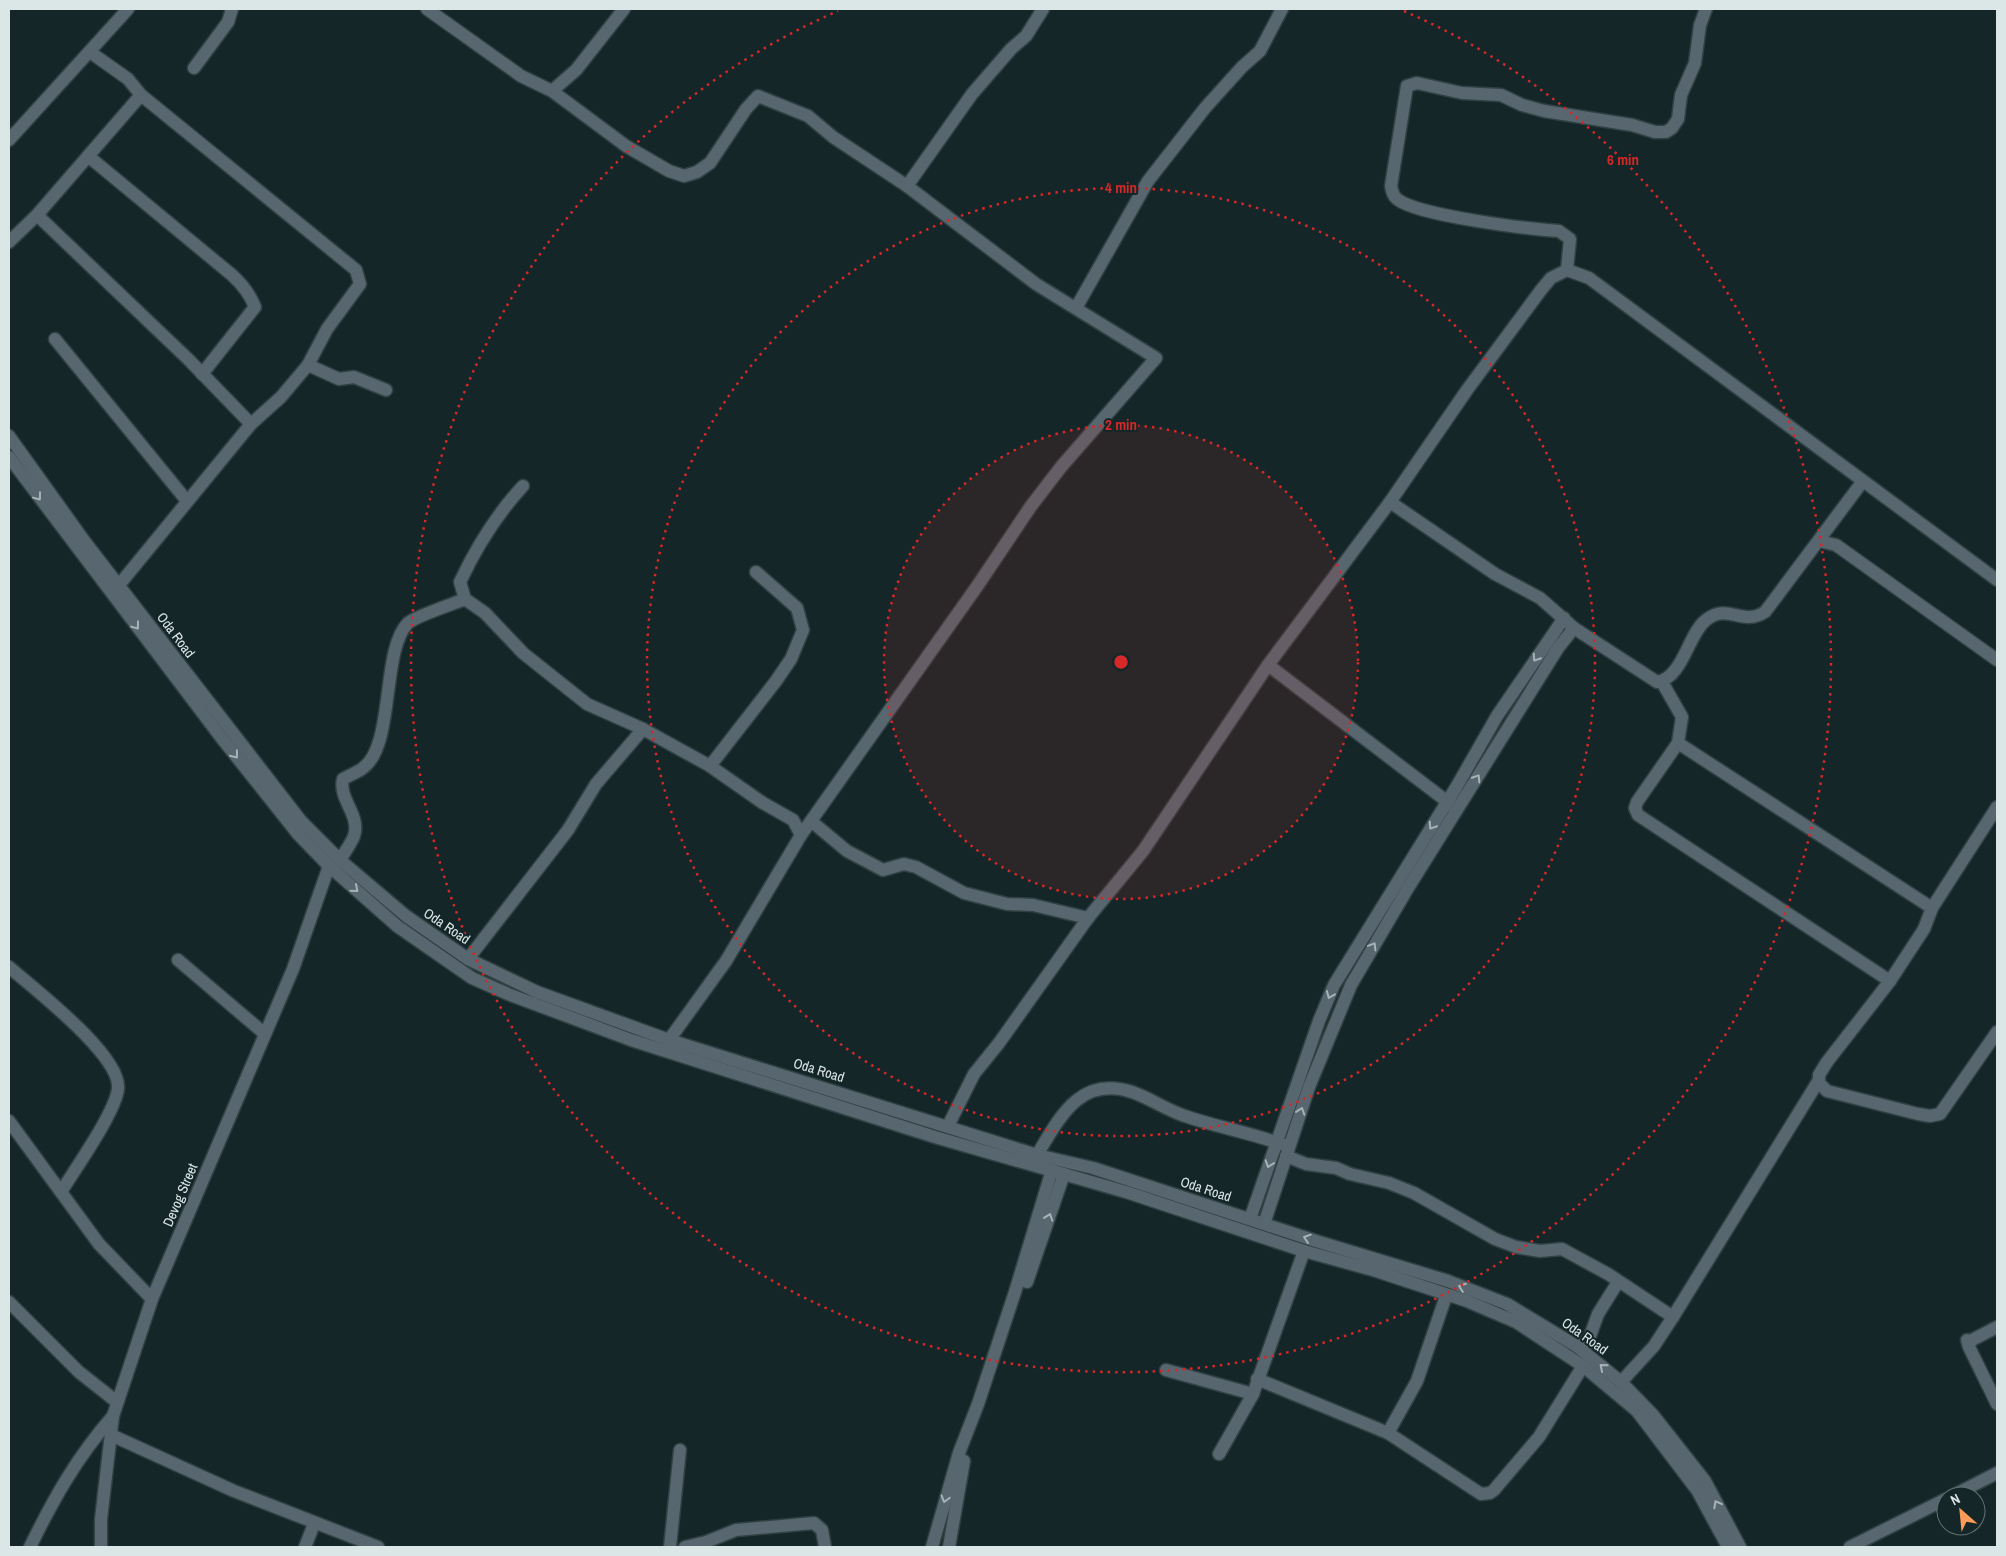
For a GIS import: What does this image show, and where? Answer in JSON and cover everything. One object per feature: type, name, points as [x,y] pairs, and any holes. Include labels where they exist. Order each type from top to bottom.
[{"type":"street","points":[[9,140],[123,13],[109,9]]},
{"type":"street","points":[[194,68],[228,22],[232,9]]},
{"type":"street","points":[[427,9],[521,76],[552,91],[626,146],[669,171],[684,176],[697,172],[710,163],[746,110],[758,96],[808,116],[833,137],[907,186],[1036,284],[1156,358],[1061,467],[1031,506],[978,585],[801,835],[726,961],[670,1040]]},
{"type":"street","points":[[552,91],[576,70],[624,9]]},
{"type":"street","points":[[907,186],[972,94],[1011,49],[1026,36],[1043,9]]},
{"type":"street","points":[[1076,308],[1148,181],[1205,108],[1260,50],[1282,9]]},
{"type":"street","points":[[1567,270],[1570,239],[1559,231],[1461,218],[1409,206],[1395,197],[1391,186],[1407,86],[1417,83],[1462,93],[1501,95],[1522,105],[1544,111],[1632,125],[1655,132],[1666,132],[1672,128],[1678,119],[1681,95],[1695,63],[1700,25],[1706,9]]},
{"type":"street","points":[[90,52],[128,79],[141,95],[356,270],[360,284],[326,329],[308,365],[280,397],[252,424],[119,585]]},
{"type":"street","points":[[9,242],[37,215],[141,95]]},
{"type":"street","points":[[88,156],[232,275],[244,286],[253,300],[255,307],[202,374]]},
{"type":"street","points":[[37,215],[252,424]]},
{"type":"street","points":[[948,1126],[974,1074],[999,1043],[1088,918],[1143,851],[1268,665],[1390,502],[1467,390],[1551,278],[1567,270],[1589,278],[1997,580]]},
{"type":"street","points":[[55,339],[187,501]]},
{"type":"street","points":[[308,365],[339,379],[354,378],[386,390]]},
{"type":"street","name":"Oda Road","points":[[9,436],[85,542],[334,863],[397,926],[472,978],[508,994],[631,1040],[935,1137],[1058,1172],[1128,1186],[1250,1219],[1448,1281],[1507,1304],[1578,1347],[1620,1382],[1654,1415],[1705,1481],[1740,1547]]},
{"type":"street","name":"Oda Road","points":[[9,457],[14,475],[298,834],[406,916],[468,959],[537,992],[670,1040],[1037,1155],[1093,1168],[1128,1186],[1304,1251],[1373,1270],[1446,1296],[1467,1301],[1516,1322],[1583,1366],[1636,1411],[1661,1440],[1697,1490],[1728,1547]]},
{"type":"street","points":[[1662,682],[1683,659],[1704,621],[1725,612],[1750,618],[1765,612],[1863,481]]},
{"type":"street","points":[[523,486],[502,508],[468,565],[460,582],[465,599],[485,614],[523,654],[588,704],[643,729],[710,766],[762,803],[793,820],[801,835]]},
{"type":"street","points":[[1390,502],[1495,574],[1540,598],[1574,628],[1652,681],[1662,682]]},
{"type":"street","points":[[1819,541],[1836,545],[1997,660]]},
{"type":"street","points":[[710,766],[776,681],[790,659],[803,630],[797,608],[783,598],[756,572]]},
{"type":"street","name":"Devog Street","points":[[101,1547],[101,1519],[114,1416],[152,1299],[293,969],[334,863],[354,837],[356,824],[341,787],[343,779],[364,768],[378,745],[396,650],[408,622],[465,599]]},
{"type":"street","points":[[1264,1224],[1309,1087],[1355,978],[1452,806],[1497,716],[1564,618]]},
{"type":"street","points":[[1250,1219],[1319,1021],[1343,970],[1558,648],[1574,628]]},
{"type":"street","points":[[1268,665],[1452,806]]},
{"type":"street","points":[[1662,682],[1682,717],[1678,743],[1637,802],[1635,808],[1638,815],[1890,981]]},
{"type":"street","points":[[468,959],[568,830],[596,784],[643,729]]},
{"type":"street","points":[[1678,743],[1932,908]]},
{"type":"street","points":[[1620,1382],[1654,1346],[1819,1080],[1827,1062],[1890,981],[1924,929],[1932,908],[1997,807]]},
{"type":"street","points":[[811,821],[847,851],[882,870],[904,864],[916,868],[964,894],[1007,904],[1033,905],[1088,918]]},
{"type":"street","points":[[178,960],[265,1034]]},
{"type":"street","points":[[9,967],[86,1034],[114,1071],[118,1088],[106,1118],[61,1192]]},
{"type":"street","points":[[1343,970],[1355,978]]},
{"type":"street","points":[[1819,1080],[1821,1086],[1827,1091],[1918,1114],[1930,1116],[1940,1114],[1997,1032]]},
{"type":"street","points":[[1037,1155],[1060,1117],[1081,1095],[1103,1087],[1131,1092],[1183,1116],[1277,1142],[1287,1152],[1306,1164],[1336,1168],[1350,1174],[1389,1183],[1414,1193],[1495,1239],[1516,1247],[1540,1251],[1562,1249],[1608,1274],[1673,1317]]},
{"type":"street","points":[[9,1121],[99,1244],[152,1299]]},
{"type":"street","points":[[949,1547],[963,1462],[973,1426],[1058,1172]]},
{"type":"street","points":[[1219,1454],[1253,1394],[1304,1251]]},
{"type":"street","points":[[1578,1347],[1589,1339],[1597,1316],[1618,1282]]},
{"type":"street","points":[[1388,1434],[1417,1381],[1446,1296]]},
{"type":"street","points":[[9,1302],[79,1372],[118,1402]]},
{"type":"street","points":[[1997,1327],[1972,1340],[1969,1345],[1967,1340],[1969,1347],[1997,1404]]},
{"type":"street","points":[[1257,1379],[1351,1416],[1388,1434],[1481,1494],[1490,1493],[1539,1437],[1583,1366]]},
{"type":"street","points":[[1166,1370],[1253,1394]]},
{"type":"street","points":[[30,1547],[56,1494],[87,1446],[114,1416]]},
{"type":"street","points":[[941,1547],[932,1547],[958,1453],[973,1426]]},
{"type":"street","points":[[111,1435],[234,1491],[314,1524],[378,1547]]},
{"type":"street","points":[[670,1547],[680,1450]]},
{"type":"street","points":[[1972,1486],[1997,1473]]},
{"type":"street","points":[[1850,1547],[1936,1504]]},
{"type":"street","points":[[685,1547],[706,1542],[736,1530],[814,1523],[822,1530],[825,1547]]},
{"type":"street","points":[[305,1547],[314,1524]]}]
